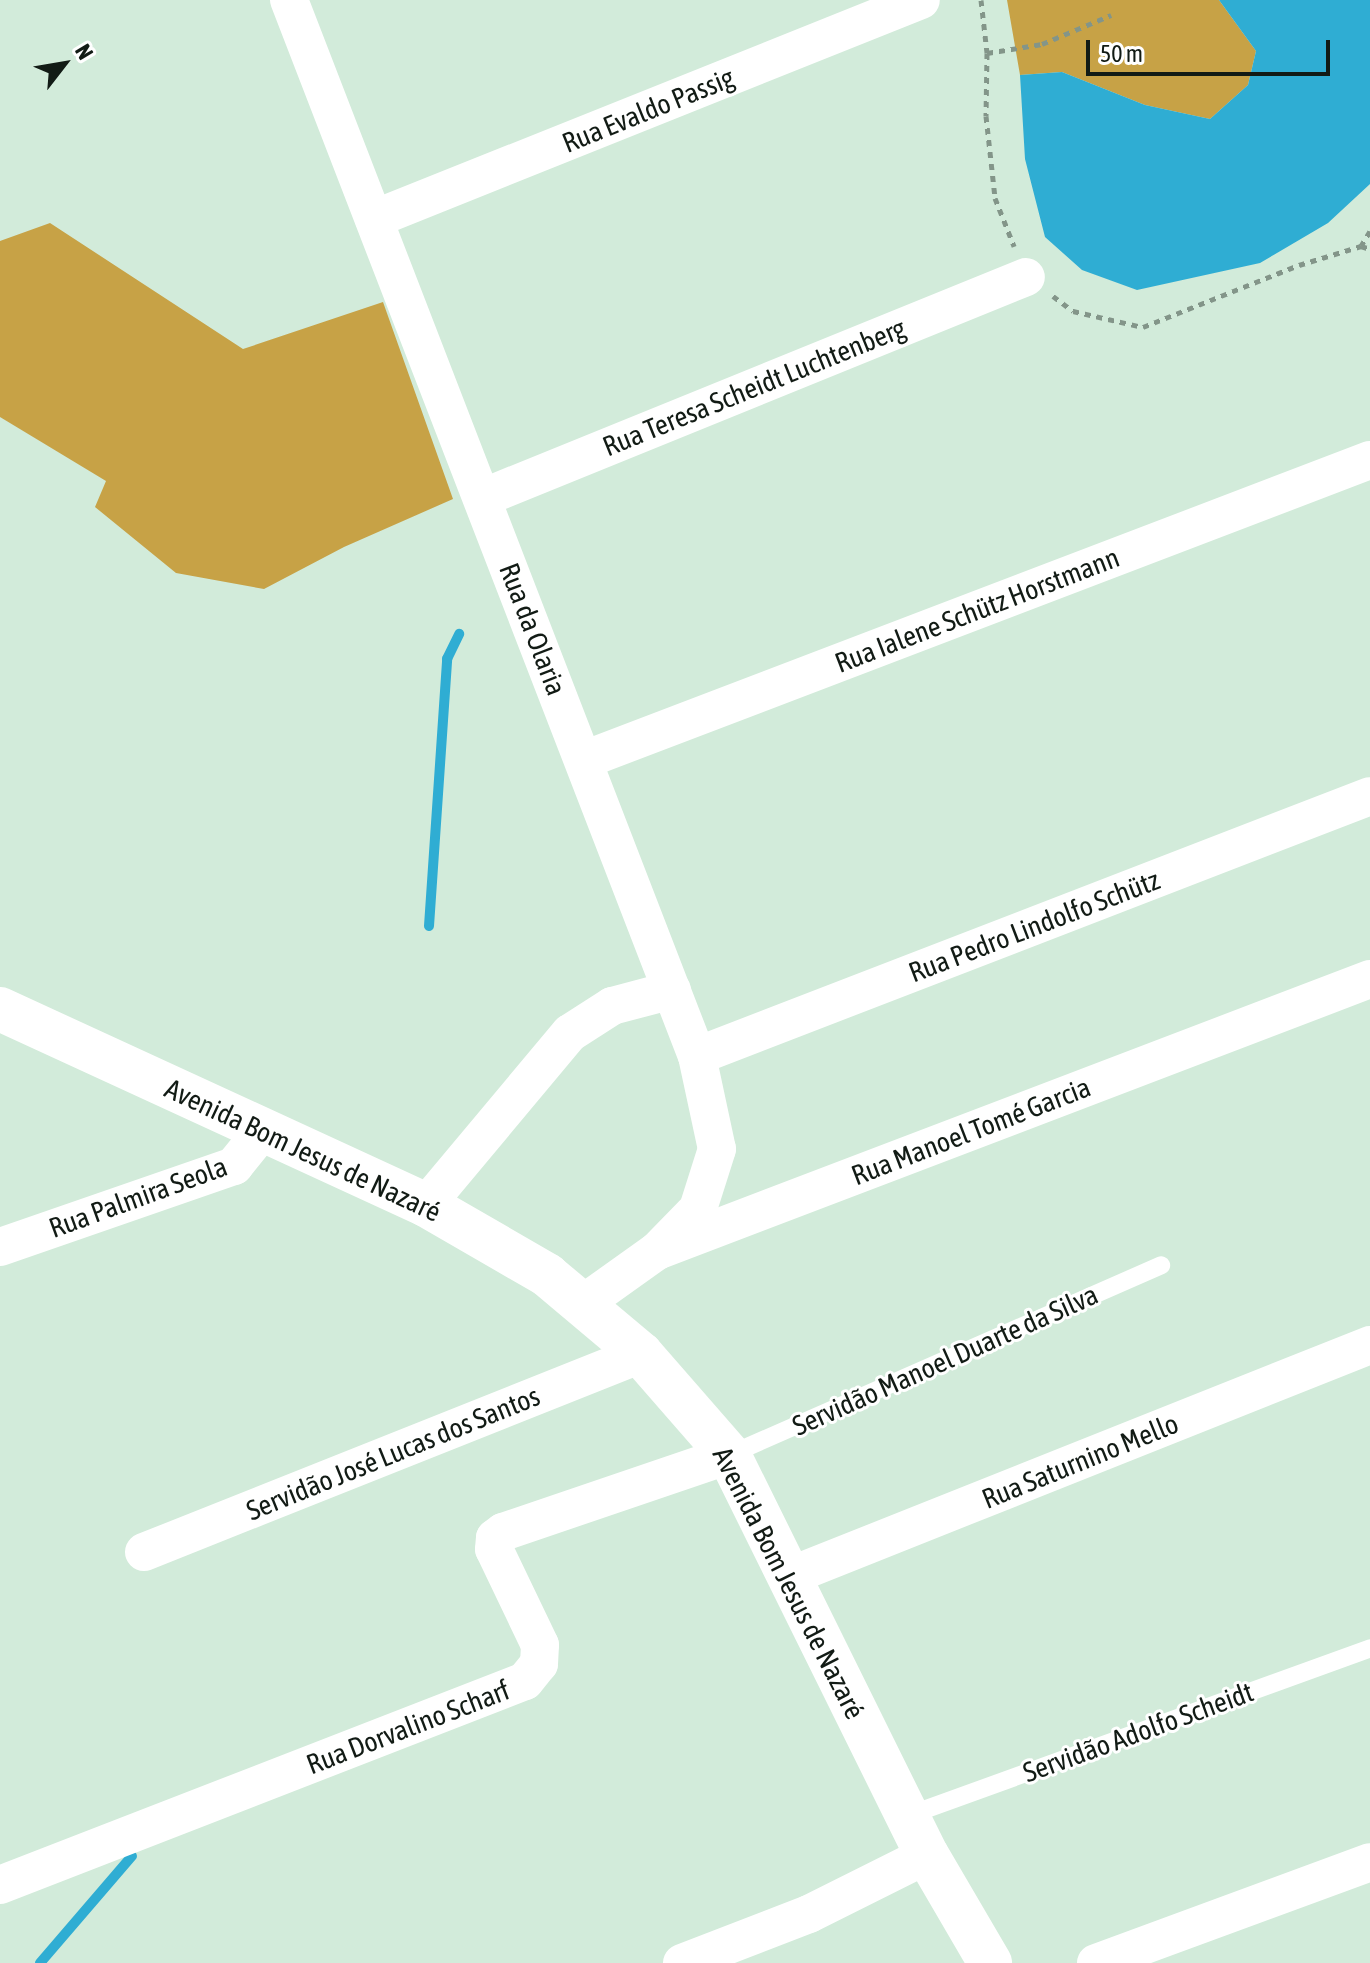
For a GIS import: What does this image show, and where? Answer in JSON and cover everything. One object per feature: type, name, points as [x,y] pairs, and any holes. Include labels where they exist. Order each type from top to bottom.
[{"type":"main road","name":"Avenida Bom Jesus de Nazaré","points":[[0,1009],[426,1205],[547,1275],[641,1354],[729,1455],[927,1855],[990,1963]]},
{"type":"street","name":"Rua da Olaria","points":[[289,0],[697,1056],[717,1149],[698,1209],[657,1251]]},
{"type":"street","name":"Rua Evaldo Passig","points":[[374,219],[921,0]]},
{"type":"street","name":"Rua Teresa Scheidt Luchtenberg","points":[[482,498],[1026,277]]},
{"type":"street","name":"Rua Ialene Schütz Horstmann","points":[[584,760],[1370,460]]},
{"type":"street","name":"Rua Pedro Lindolfo Schütz","points":[[697,1056],[1370,796]]},
{"type":"street","name":"Rua Manoel Tomé Garcia","points":[[584,1303],[657,1251],[1370,979]]},
{"type":"street","points":[[426,1205],[570,1033],[612,1006],[672,990]]},
{"type":"street","name":"Rua Palmira Seola","points":[[0,1247],[234,1166],[263,1130]]},
{"type":"street","name":"Rua Saturnino Mello","points":[[790,1576],[1370,1345]]},
{"type":"street","name":"Servidão José Lucas dos Santos","points":[[144,1552],[641,1354]]},
{"type":"street","name":"Rua Dorvalino Scharf","points":[[0,1885],[525,1681],[539,1664],[540,1645],[494,1549],[495,1538],[503,1532],[729,1455]]},
{"type":"street","points":[[682,1963],[809,1914],[927,1855]]},
{"type":"street","points":[[1096,1963],[1370,1862]]},
{"type":"lane","name":"Servidão Manoel Duarte da Silva","points":[[729,1455],[1161,1265]]},
{"type":"lane","name":"Servidão Adolfo Scheidt","points":[[907,1816],[1370,1648]]},
{"type":"path","points":[[981,0],[987,53],[986,116],[995,198],[1026,277],[1073,311],[1143,327],[1299,265],[1361,246],[1370,249]]},
{"type":"path","points":[[987,53],[1042,44],[1111,15]]},
{"type":"path","points":[[1361,246],[1370,231]]},
{"type":"shaded area","points":[[1007,0],[1219,0],[1256,51],[1248,85],[1210,119],[1145,105],[1062,72],[1020,75]]},
{"type":"shaded area","points":[[50,223],[243,349],[383,302],[453,499],[344,547],[264,589],[176,573],[95,507],[106,481],[0,417],[0,241]]},
{"type":"water","points":[[1219,0],[1370,0],[1370,184],[1328,223],[1260,263],[1137,290],[1082,270],[1045,237],[1025,159],[1020,75],[1062,72],[1145,105],[1210,119],[1248,85],[1256,51]]},
{"type":"waterway","points":[[429,926],[447,659],[459,634]]},
{"type":"waterway","points":[[40,1963],[132,1856]]}]
